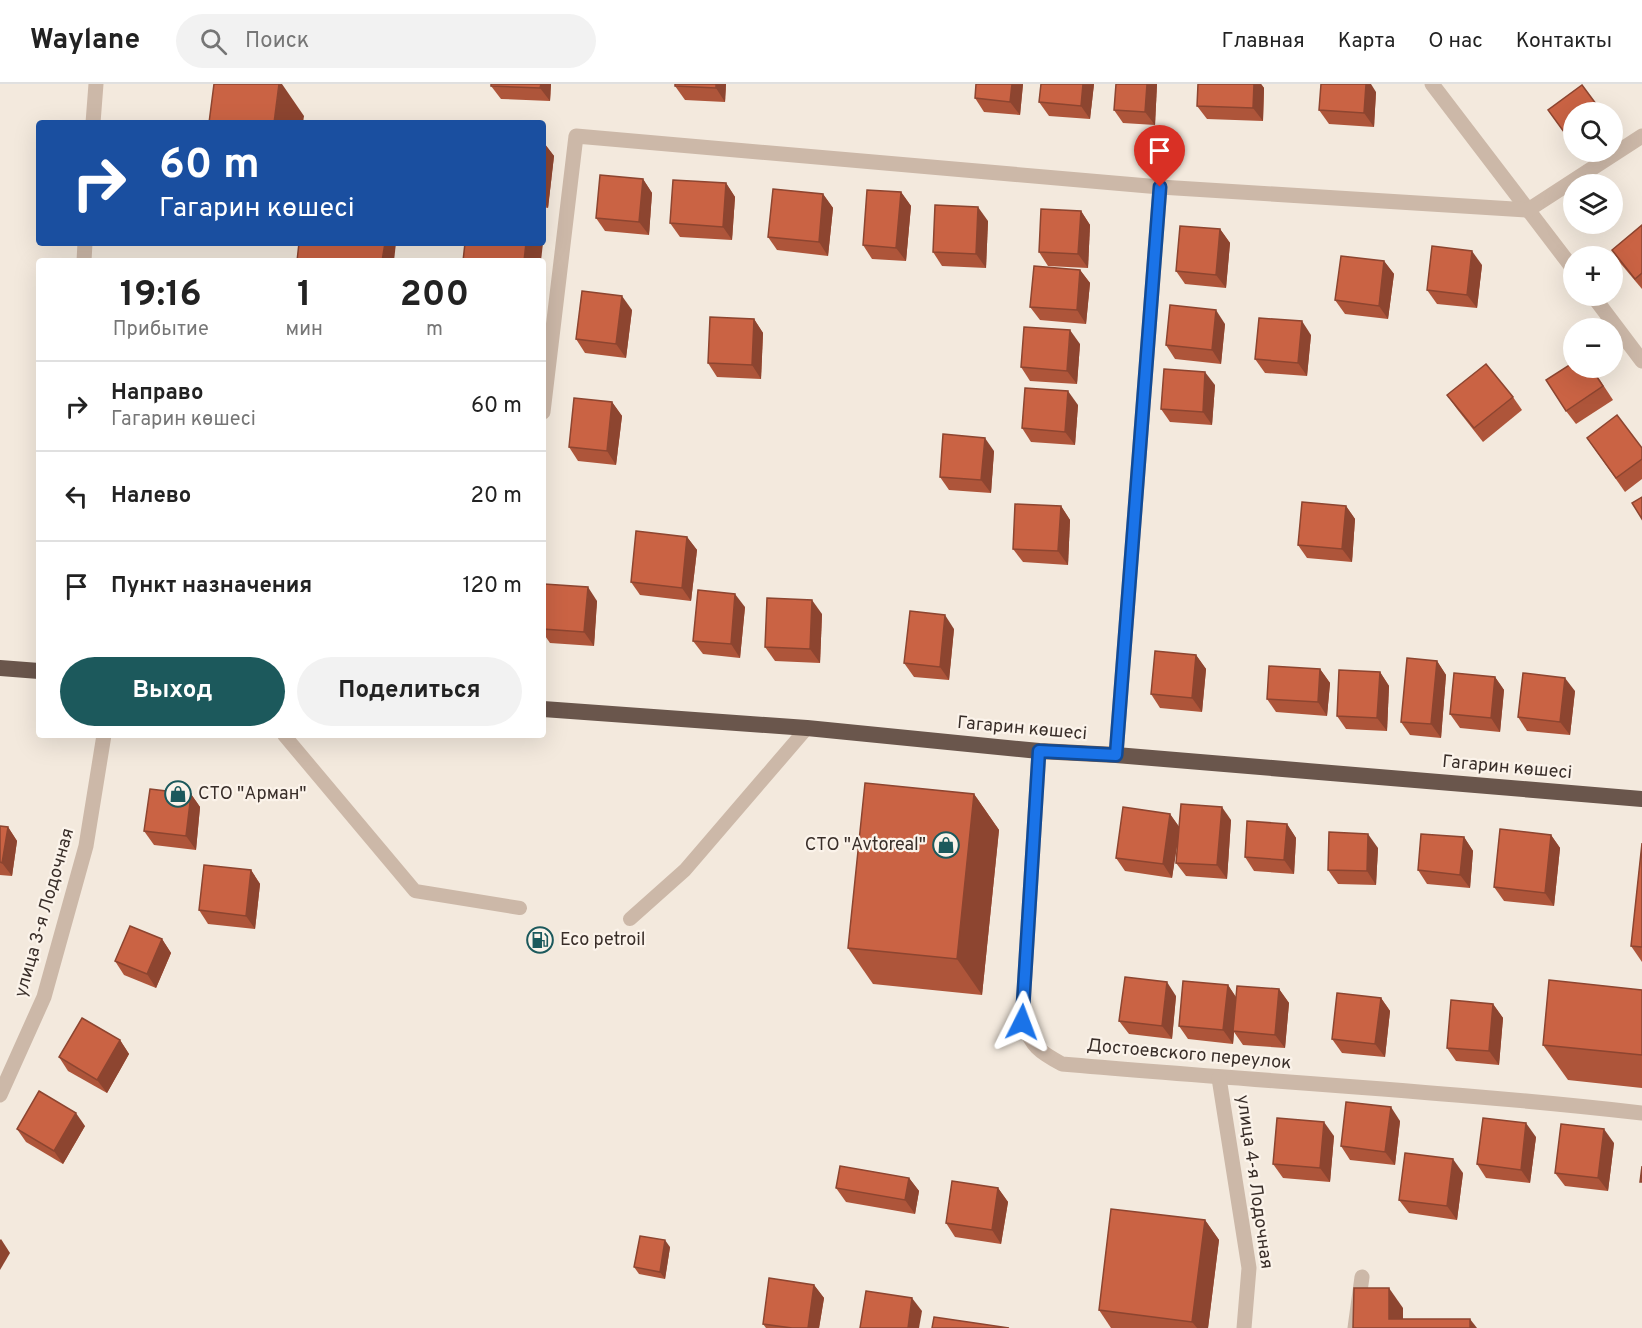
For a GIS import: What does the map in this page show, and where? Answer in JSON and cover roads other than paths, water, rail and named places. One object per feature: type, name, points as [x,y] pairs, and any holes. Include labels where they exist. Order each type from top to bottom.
[{"type":"highway","points":[[0,668],[36,671]]},
{"type":"highway","name":"Гагарин көшесі","points":[[546,709],[807,728],[1039,751],[1116,755],[1642,799]]},
{"type":"street","points":[[93,120],[96,84]]},
{"type":"street","points":[[1432,84],[1563,256]]},
{"type":"street","points":[[546,387],[576,136],[1160,187],[1528,210],[1642,136]]},
{"type":"street","points":[[1116,755],[1160,187]]},
{"type":"street","points":[[1601,306],[1642,361]]},
{"type":"street","name":"улица 3-я Лодочная","points":[[0,1095],[44,997],[86,846],[104,738]]},
{"type":"street","name":"Достоевского переулок","points":[[1039,751],[1022,1022],[1030,1041],[1043,1054],[1062,1064],[1219,1078],[1539,1101],[1642,1113]]},
{"type":"street","name":"улица 4-я Лодочная","points":[[1219,1078],[1250,1268],[1245,1328]]},
{"type":"street","points":[[1355,1328],[1362,1277]]},
{"type":"lane","points":[[630,920],[685,870],[807,728]]},
{"type":"lane","points":[[287,738],[415,891],[520,908]]},
{"type":"place","name":"СТО \"Арман\"","points":[[178,794]]},
{"type":"place","name":"СТО \"Avtoreal\"","points":[[946,845]]},
{"type":"place","name":"Eco petroil","points":[[540,940]]}]
